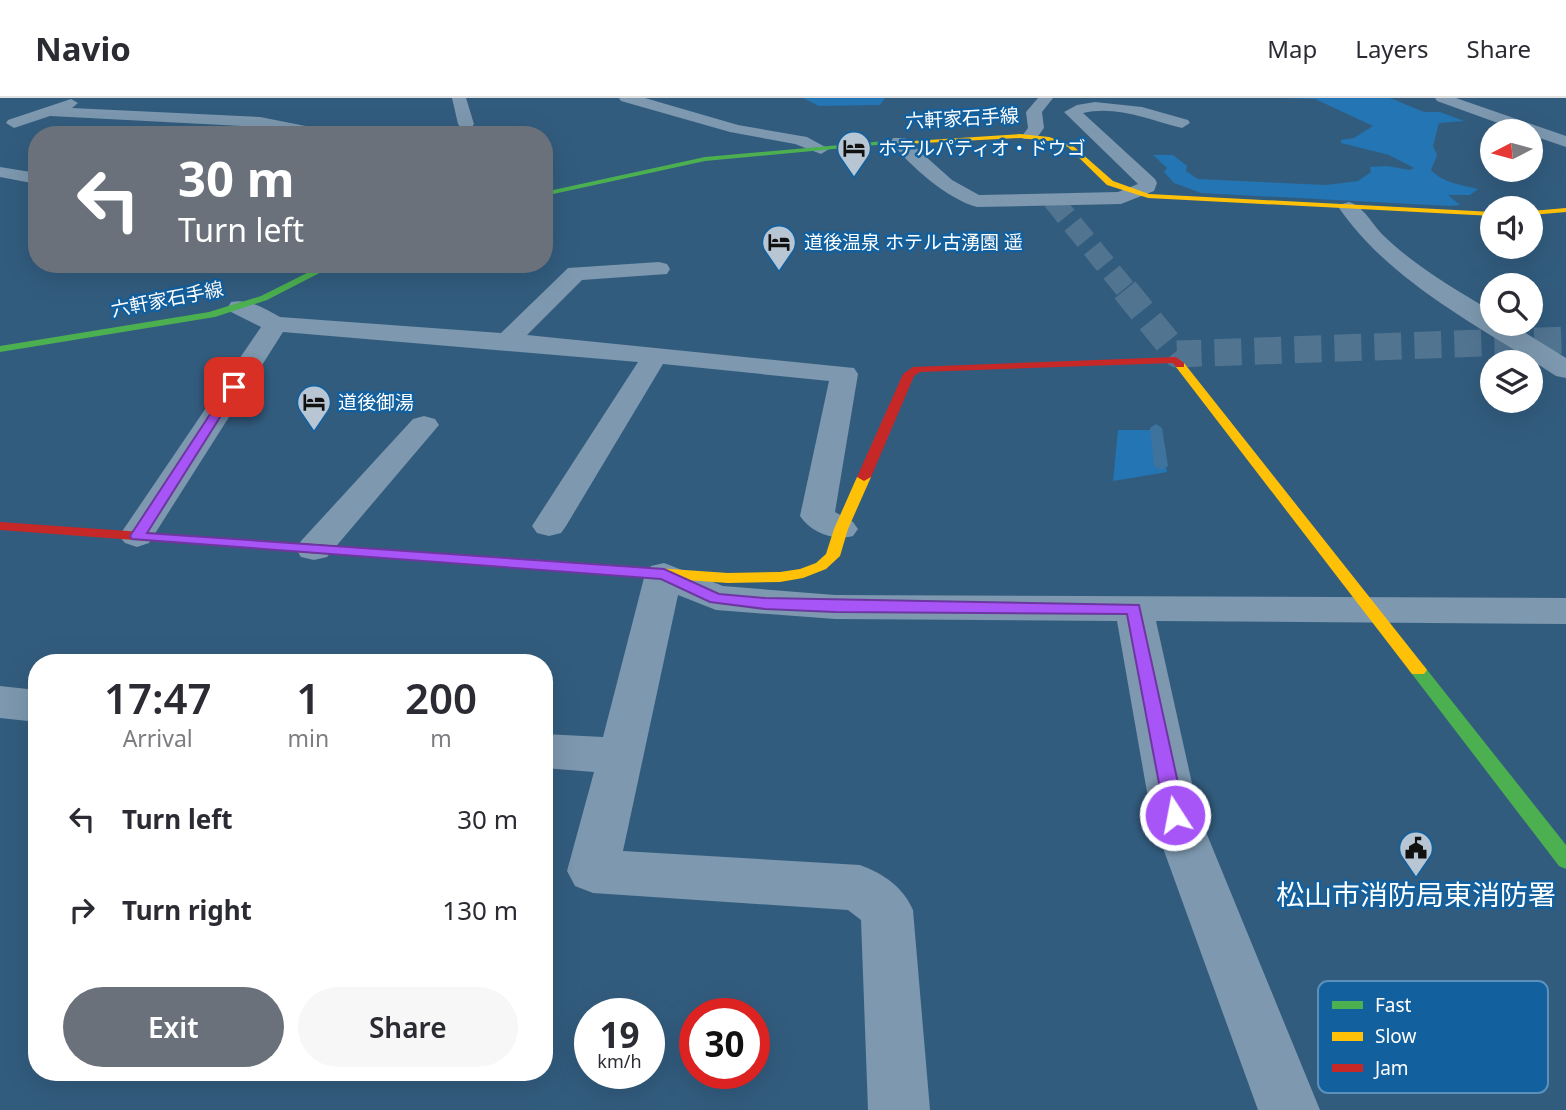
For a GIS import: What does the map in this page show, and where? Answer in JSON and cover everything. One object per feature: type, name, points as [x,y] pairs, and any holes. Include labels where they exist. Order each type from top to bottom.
[{"type":"main road","name":"六軒家石手線","points":[[553,192],[705,159],[899,142],[1030,136],[1070,146],[1110,183],[1133,192],[1168,198],[1480,213]]},
{"type":"main road","points":[[1543,212],[1566,210]]},
{"type":"main road","name":"六軒家石手線","points":[[0,349],[167,323],[240,307],[303,282],[318,273]]},
{"type":"main road","points":[[0,526],[664,574],[748,578],[789,576],[818,568],[833,556],[841,529],[909,374],[917,369],[1176,357],[1369,610],[1566,860]]},
{"type":"street","points":[[7,126],[18,114],[63,98]]},
{"type":"street","points":[[7,126],[84,98]]},
{"type":"street","points":[[459,98],[466,124]]},
{"type":"street","points":[[626,98],[662,105],[734,128],[799,139],[821,149]]},
{"type":"street","points":[[1030,136],[1036,128],[1034,112],[1046,98]]},
{"type":"street","points":[[1442,98],[1566,142]]},
{"type":"street","points":[[899,142],[933,170],[949,188],[961,196],[977,201],[1121,198],[1147,187],[1148,183],[1073,112],[1084,106],[1121,106],[1182,122]]},
{"type":"street","points":[[48,111],[260,122],[280,126]]},
{"type":"street","points":[[0,172],[28,177]]},
{"type":"street","points":[[1349,208],[1374,239],[1406,268],[1566,370]]},
{"type":"street","points":[[507,341],[576,273],[659,269]]},
{"type":"street","points":[[240,307],[275,324],[507,341],[844,374],[817,516],[841,529]]},
{"type":"street","points":[[137,536],[275,324]]},
{"type":"street","points":[[549,527],[654,357]]},
{"type":"street","points":[[314,549],[424,425]]},
{"type":"street","points":[[899,1110],[887,911],[860,888],[593,871],[664,574],[716,598],[765,604],[835,607],[1566,611]]},
{"type":"street","points":[[1134,608],[1175,815],[1289,1110]]},
{"type":"street","points":[[0,702],[28,705]]},
{"type":"street","points":[[553,752],[621,756]]},
{"type":"shaded area","points":[[803,98],[885,98],[880,105],[819,106]]},
{"type":"shaded area","points":[[1284,98],[1390,98],[1424,112],[1440,112],[1464,121],[1439,123],[1433,146],[1437,155],[1431,170],[1447,181],[1478,189],[1470,195],[1448,195],[1460,205],[1449,206],[1201,193],[1174,183],[1164,172],[1167,168],[1153,155],[1173,155],[1187,166],[1186,171],[1198,179],[1326,185],[1358,181],[1371,172],[1370,167],[1414,168],[1389,155],[1341,143],[1341,140],[1354,138],[1373,126],[1315,99]]},
{"type":"shaded area","points":[[1118,430],[1160,430],[1167,472],[1113,481]]},
{"type":"waterway","points":[[1156,428],[1161,466]]},
{"type":"tunnel","points":[[1053,200],[1127,291]]},
{"type":"tunnel","points":[[1125,290],[1177,354],[1566,340]]},
{"type":"traffic: fast","points":[[553,192],[705,159],[885,143]]},
{"type":"traffic: fast","points":[[0,349],[211,315],[264,298],[315,273]]},
{"type":"traffic: fast","points":[[1418,670],[1566,860]]},
{"type":"traffic: slow","points":[[885,143],[1020,136],[1049,139],[1070,146],[1110,183],[1148,196],[1480,213]]},
{"type":"traffic: slow","points":[[1543,212],[1566,210]]},
{"type":"traffic: slow","points":[[1180,365],[1418,670]]},
{"type":"traffic: slow","points":[[484,561],[728,578],[780,577],[803,573],[821,566],[833,556],[841,529],[864,477]]},
{"type":"traffic: jam","points":[[864,477],[909,374],[917,369],[1176,360],[1180,365]]},
{"type":"traffic: jam","points":[[0,526],[484,561]]},
{"type":"place","name":"ホテルパティオ・ドウゴ","points":[[854,178]]},
{"type":"place","name":"道後温泉 ホテル古湧園 遥","points":[[779,272]]},
{"type":"place","name":"道後御湯","points":[[314,432]]},
{"type":"place","name":"松山市消防局東消防署","points":[[1416,878]]},
{"type":"route","points":[[234,387],[137,536],[664,574],[716,598],[765,604],[835,607],[1134,608],[1175,815]]}]
